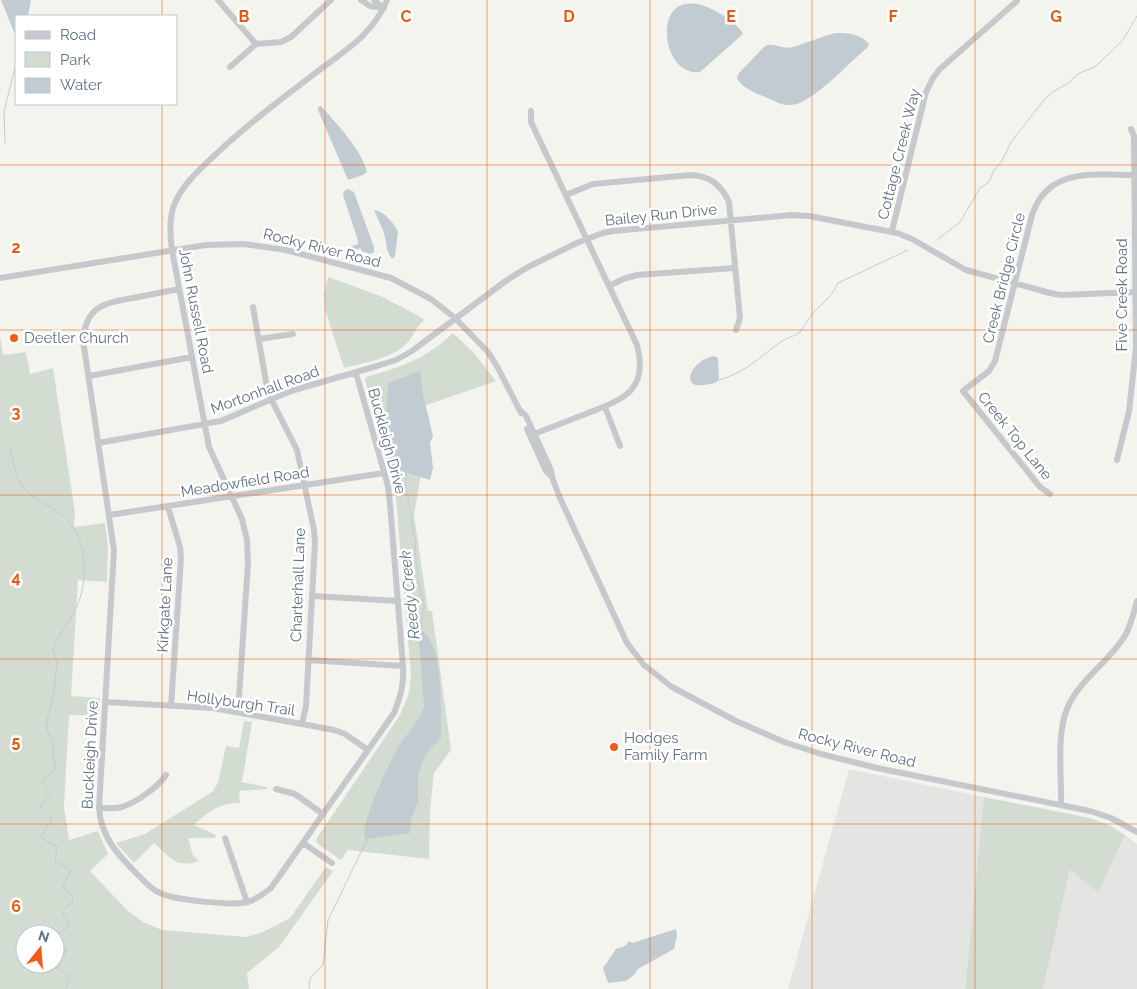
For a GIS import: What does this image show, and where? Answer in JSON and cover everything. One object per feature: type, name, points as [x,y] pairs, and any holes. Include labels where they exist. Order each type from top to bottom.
[{"type":"street","points":[[218,0],[256,44]]},
{"type":"street","points":[[230,67],[256,44],[281,42],[288,39],[331,0]]},
{"type":"street","points":[[361,0],[370,6],[384,8]]},
{"type":"street","points":[[374,0],[384,8]]},
{"type":"street","name":"John Russell Road","points":[[238,712],[248,563],[247,540],[242,519],[209,447],[169,232],[173,207],[190,179],[252,122],[357,42],[378,18],[387,0]]},
{"type":"street","name":"Cottage Creek Way","points":[[892,231],[930,82],[940,69],[1017,1]]},
{"type":"street","points":[[531,111],[531,122],[609,286],[636,345],[640,360],[636,384],[626,395],[605,407],[534,434]]},
{"type":"street","name":"Five Creek Road","points":[[1117,460],[1134,380],[1136,348],[1134,136],[1131,129]]},
{"type":"street","name":"Creek Bridge Circle","points":[[963,391],[988,371],[995,361],[1032,215],[1036,204],[1046,191],[1060,181],[1076,176],[1134,175]]},
{"type":"street","points":[[566,195],[593,184],[700,176],[713,180],[723,189],[729,202],[740,318],[736,330]]},
{"type":"street","name":"Bailey Run Drive","points":[[455,318],[521,271],[579,242],[603,233],[792,215],[809,216],[892,231],[912,239],[966,270],[1015,284],[1060,294],[1136,292]]},
{"type":"street","name":"Rocky River Road","points":[[0,278],[206,245],[242,244],[286,250],[391,278],[423,294],[455,318],[488,352],[520,410],[546,471],[552,477]]},
{"type":"street","points":[[609,286],[637,275],[735,268]]},
{"type":"street","name":"Buckleigh Drive","points":[[179,289],[109,302],[93,312],[86,324],[83,340],[114,557],[98,808],[100,821],[110,845],[126,864],[158,893],[176,899],[237,903],[247,902],[271,888],[394,713],[404,684],[390,504],[384,473],[356,373]]},
{"type":"street","name":"Charterhall Lane","points":[[253,307],[271,399],[297,450],[312,517],[315,542],[306,706],[302,724]]},
{"type":"street","name":"Mortonhall Road","points":[[98,443],[205,424],[233,417],[291,391],[396,360],[412,351],[455,318]]},
{"type":"street","points":[[259,339],[293,334]]},
{"type":"street","points":[[88,376],[192,357]]},
{"type":"street","name":"Creek Top Lane","points":[[963,391],[1040,487],[1050,494]]},
{"type":"street","points":[[605,407],[620,446]]},
{"type":"street","name":"Rocky River Road","points":[[520,410],[526,416],[551,470],[552,477],[600,587],[627,643],[649,670],[672,687],[736,721],[784,742],[821,754],[877,768],[1102,814],[1137,832]]},
{"type":"street","name":"Meadowfield Road","points":[[109,515],[384,473]]},
{"type":"street","name":"Kirkgate Lane","points":[[168,507],[180,547],[181,559],[172,706]]},
{"type":"street","points":[[312,596],[398,601]]},
{"type":"street","points":[[1062,805],[1061,728],[1065,714],[1076,690],[1114,650],[1126,634],[1137,601]]},
{"type":"street","points":[[308,660],[403,666]]},
{"type":"street","name":"Hollyburgh Trail","points":[[105,702],[213,708],[238,712],[340,732],[368,750]]},
{"type":"street","points":[[98,808],[121,808],[160,784],[166,775]]},
{"type":"street","points":[[276,789],[295,794],[323,814]]},
{"type":"street","points":[[225,838],[247,902]]},
{"type":"street","points":[[303,843],[332,863]]},
{"type":"shaded area","points":[[849,769],[984,797],[965,989],[788,989]]},
{"type":"shaded area","points":[[1125,835],[1137,844],[1137,989],[1043,989],[1070,870],[1098,891]]},
{"type":"green space","points":[[328,277],[383,297],[424,320],[408,342],[399,350],[376,360],[344,368],[325,310],[324,295]]},
{"type":"green space","points":[[453,333],[473,352],[496,381],[424,406],[430,420],[414,515],[428,611],[432,611],[451,750],[434,773],[430,810],[429,859],[348,850],[341,860],[318,844],[317,838],[400,715],[409,693],[411,675],[396,498],[365,380],[366,377],[402,366],[423,356]]},
{"type":"green space","points":[[0,336],[3,355],[26,352],[30,374],[53,368],[75,513],[74,527],[105,523],[108,548],[107,582],[78,580],[71,696],[100,698],[99,716],[69,715],[64,807],[69,840],[98,831],[108,854],[90,871],[128,911],[143,922],[162,930],[246,937],[263,932],[290,918],[326,867],[333,871],[279,947],[247,973],[249,989],[0,989]]},
{"type":"green space","points":[[244,721],[252,722],[242,782],[267,787],[267,789],[239,791],[240,803],[233,803],[214,809],[194,825],[216,835],[215,838],[188,838],[193,855],[199,861],[185,864],[179,863],[169,857],[154,843],[134,863],[116,843],[145,834],[212,792],[218,783],[226,746],[239,748]]},
{"type":"green space","points":[[984,797],[1090,818],[1111,826],[1125,835],[1098,892],[1070,870],[1043,989],[965,989]]},
{"type":"water","points":[[1,0],[31,0],[28,15],[15,15],[15,35]]},
{"type":"water","points":[[685,4],[703,5],[716,11],[736,25],[743,34],[700,72],[688,71],[679,64],[672,54],[668,42],[667,29],[669,18],[675,9]]},
{"type":"water","points":[[836,33],[858,36],[869,44],[830,82],[799,103],[783,105],[757,94],[742,84],[737,78],[739,73],[765,46],[789,48]]},
{"type":"water","points":[[321,106],[348,137],[360,155],[367,172],[363,175],[348,180],[318,110],[318,107]]},
{"type":"water","points":[[348,189],[354,192],[374,247],[374,252],[371,254],[363,252],[360,248],[354,251],[350,249],[350,247],[358,244],[358,241],[343,195],[344,191]]},
{"type":"water","points":[[374,210],[388,218],[398,232],[395,256],[392,259],[387,249],[384,233]]},
{"type":"water","points":[[714,356],[718,358],[719,380],[704,385],[692,383],[690,379],[694,368],[699,363]]},
{"type":"water","points":[[420,371],[423,395],[433,436],[430,443],[433,468],[430,480],[391,468],[386,436],[386,405],[389,383]]},
{"type":"water","points":[[421,630],[428,637],[434,649],[440,680],[441,738],[428,752],[422,762],[418,776],[418,802],[411,818],[410,833],[365,839],[364,832],[371,807],[383,778],[399,746],[416,722],[424,706],[419,643]]},
{"type":"water","points":[[676,929],[677,936],[674,949],[638,969],[626,981],[608,983],[603,968],[616,949],[625,946],[629,941],[632,943]]},
{"type":"waterway","points":[[937,240],[960,222],[980,188],[989,182],[1011,142],[1044,100],[1078,74],[1096,66],[1123,40],[1137,16]]},
{"type":"waterway","points":[[5,143],[4,111],[15,68]]},
{"type":"waterway","points":[[719,380],[736,374],[781,341],[800,332],[838,283],[908,250]]},
{"type":"waterway","points":[[10,447],[20,483],[31,495],[55,511],[75,530],[84,562],[83,584],[79,602],[53,649],[57,662],[54,691],[46,726],[54,748],[55,768],[43,781],[51,793],[41,805],[42,809],[52,819],[41,837],[57,847],[55,861],[70,870],[63,885],[65,891],[71,894],[73,898],[72,903],[63,911],[68,927],[56,937],[66,950],[65,954],[57,962],[57,968],[70,978],[65,989]]},
{"type":"waterway","name":"Reedy Creek","points":[[406,472],[406,488],[412,529],[416,540],[415,553],[419,585],[424,605],[421,630]]},
{"type":"waterway","name":"Reedy Creek","points":[[309,989],[310,978],[323,965],[328,920],[368,838]]},
{"type":"place","name":"Deetler Church","points":[[14,338]]},
{"type":"place","name":"Hodges Family Farm","points":[[614,747]]}]
